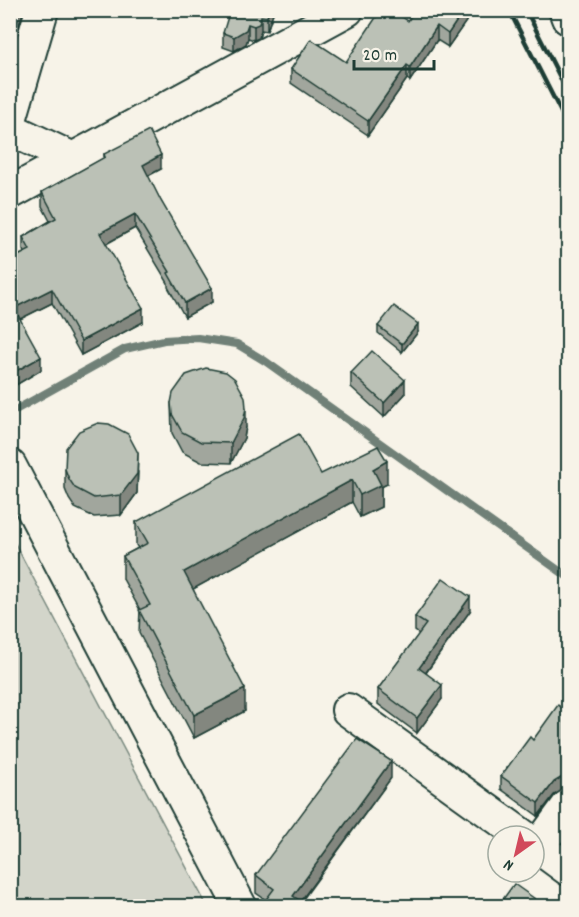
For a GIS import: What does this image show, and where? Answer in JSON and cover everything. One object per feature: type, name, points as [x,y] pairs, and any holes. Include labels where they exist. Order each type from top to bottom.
[{"type":"street","points":[[10,120],[42,10]]},
{"type":"street","points":[[10,193],[347,10]]},
{"type":"street","points":[[565,10],[568,18]]},
{"type":"street","points":[[10,129],[74,159]]},
{"type":"street","points":[[10,466],[240,906]]},
{"type":"street","points":[[348,710],[507,824]]},
{"type":"street","points":[[546,828],[568,806]]},
{"type":"street","points":[[546,852],[568,869]]},
{"type":"shaded area","points":[[11,536],[207,906],[11,906]]},
{"type":"building","points":[[10,10],[19,10],[15,23],[11,21],[10,24]]},
{"type":"building","points":[[230,10],[269,10],[267,17],[261,16],[259,24],[254,26],[248,24],[246,30],[234,37],[223,33]]},
{"type":"building","points":[[381,10],[392,10],[408,21],[415,10],[464,10],[448,34],[437,26],[410,67],[407,65],[368,121],[291,69],[311,39],[346,62]]},
{"type":"building","points":[[149,131],[161,155],[143,165],[161,201],[212,288],[185,303],[168,273],[170,272],[135,214],[100,233],[143,308],[81,341],[52,289],[14,308],[41,357],[16,371],[10,360],[10,260],[30,250],[23,237],[56,218],[42,192],[105,157],[104,154]]},
{"type":"building","points":[[394,306],[418,324],[402,344],[378,326]]},
{"type":"building","points":[[372,351],[405,380],[384,403],[351,373]]},
{"type":"building","points":[[206,368],[226,372],[235,379],[245,397],[244,418],[231,443],[201,442],[182,432],[172,414],[173,393],[186,375]]},
{"type":"building","points":[[98,423],[109,424],[128,434],[138,453],[137,474],[121,495],[94,498],[75,488],[65,469],[66,448],[79,431]]},
{"type":"building","points":[[299,434],[321,474],[378,446],[387,461],[373,469],[381,485],[360,495],[352,480],[184,572],[245,689],[194,715],[139,610],[150,605],[123,556],[148,543],[136,522]]},
{"type":"building","points":[[443,578],[470,597],[419,668],[442,685],[417,718],[378,689],[426,624],[415,617]]},
{"type":"building","points":[[558,705],[568,712],[568,770],[564,776],[554,782],[538,803],[501,776],[530,737],[533,740]]},
{"type":"building","points":[[357,739],[391,761],[293,896],[308,906],[261,906],[274,889],[256,875]]},
{"type":"building","points":[[514,884],[545,906],[498,906]]},
{"type":"waterway","points":[[10,413],[125,349],[164,340],[198,338],[237,344],[265,361],[568,577]]},
{"type":"railway","points":[[509,10],[568,126]]},
{"type":"railway","points":[[526,10],[568,93]]}]
